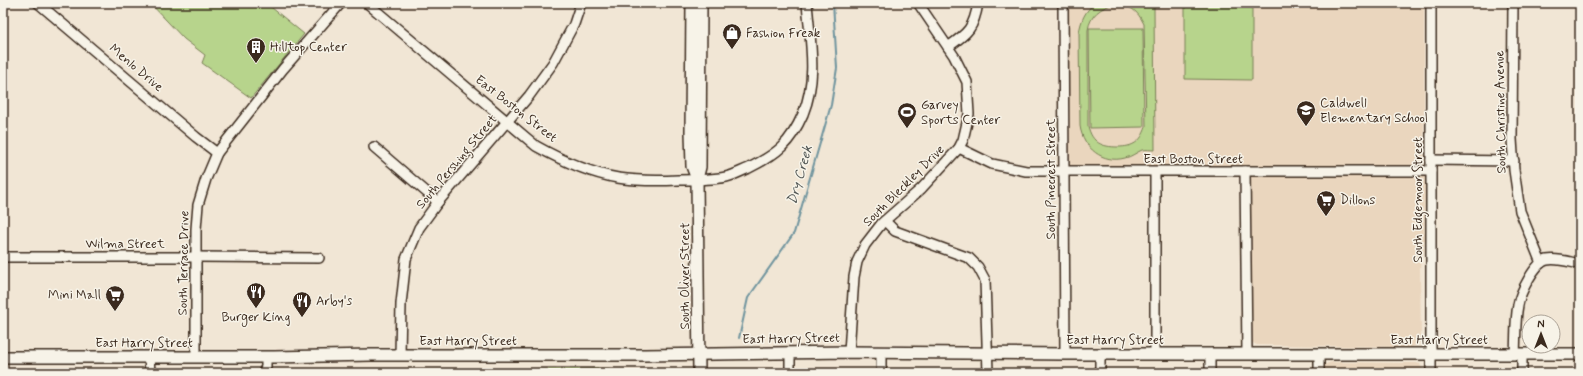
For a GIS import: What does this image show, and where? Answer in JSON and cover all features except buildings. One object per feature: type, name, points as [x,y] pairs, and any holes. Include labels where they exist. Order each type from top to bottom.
[{"type":"main road","name":"South Oliver Street","points":[[692,3],[692,166],[697,179]]},
{"type":"main road","name":"South Oliver Street","points":[[699,373],[697,179],[700,167],[701,3]]},
{"type":"main road","name":"East Harry Street","points":[[3,357],[196,357],[266,368],[400,355],[849,352],[987,354],[1580,354]]},
{"type":"street","name":"Menlo Drive","points":[[38,3],[196,137],[217,153]]},
{"type":"street","name":"South Terrace Drive","points":[[196,357],[196,229],[198,205],[206,179],[217,153],[283,69],[341,3]]},
{"type":"street","name":"East Boston Street","points":[[367,3],[536,146],[561,160],[616,178],[653,181],[726,177],[737,174],[775,154],[790,138],[803,113],[810,89],[812,53],[808,3]]},
{"type":"street","name":"South Pershing Street","points":[[400,355],[401,304],[406,259],[419,228],[438,202],[529,96],[553,63],[574,24],[581,3]]},
{"type":"street","name":"South Bleckley Drive","points":[[849,352],[854,277],[865,245],[885,221],[921,188],[960,148],[969,114],[967,82],[954,56],[918,3]]},
{"type":"street","points":[[948,47],[967,33],[976,16],[978,3]]},
{"type":"street","name":"South Pinecrest Street","points":[[1063,3],[1064,354]]},
{"type":"street","name":"South Edgemoor Street","points":[[1431,3],[1431,373]]},
{"type":"street","name":"South Christine Avenue","points":[[1513,3],[1512,139],[1514,162],[1520,211],[1541,263]]},
{"type":"street","points":[[374,148],[438,202]]},
{"type":"street","name":"East Boston Street","points":[[960,148],[992,164],[1026,171],[1431,171]]},
{"type":"street","points":[[1431,160],[1514,162]]},
{"type":"street","points":[[1155,172],[1155,354]]},
{"type":"street","points":[[1245,172],[1247,354]]},
{"type":"street","points":[[885,221],[895,231],[969,258],[978,267],[985,280],[988,373]]},
{"type":"street","name":"Wilma Street","points":[[3,257],[196,256],[319,258]]},
{"type":"street","points":[[1522,373],[1518,354],[1518,304],[1527,282],[1538,264],[1546,260],[1561,259],[1580,264]]},
{"type":"street","points":[[881,352],[881,373]]},
{"type":"street","points":[[790,353],[790,373]]},
{"type":"street","points":[[1100,354],[1100,373]]},
{"type":"street","points":[[1210,354],[1210,373]]},
{"type":"street","points":[[1319,354],[1319,373]]},
{"type":"street","points":[[150,356],[150,373]]},
{"type":"shaded area","points":[[1068,3],[1424,3],[1424,163],[1421,167],[1070,167],[1067,164]]},
{"type":"shaded area","points":[[1255,174],[1420,175],[1425,177],[1424,253],[1421,257],[1420,269],[1421,339],[1419,343],[1412,347],[1257,345],[1253,343],[1251,340],[1249,179]]},
{"type":"shaded area","points":[[1331,362],[1416,363],[1420,364],[1423,373],[1323,373],[1324,365]]},
{"type":"green space","points":[[150,3],[266,3],[304,34],[251,98],[202,63],[205,55],[184,39]]},
{"type":"green space","points":[[1095,3],[1139,3],[1142,5],[1154,5],[1155,150],[1142,150],[1132,156],[1109,159],[1095,152],[1085,141],[1082,134],[1080,126],[1079,33],[1084,16]],"holes":[[[1110,5],[1121,5],[1136,12],[1144,24],[1146,127],[1142,136],[1136,143],[1123,147],[1112,147],[1098,143],[1092,136],[1088,126],[1088,30],[1091,20],[1097,12]]]},
{"type":"green space","points":[[1185,3],[1252,3],[1252,80],[1185,79]]},
{"type":"green space","points":[[1089,28],[1143,28],[1144,127],[1090,128]]},
{"type":"green space","points":[[605,369],[621,373],[329,373],[329,371]]},
{"type":"waterway","name":"Dry Creek","points":[[739,338],[748,298],[794,233],[831,105],[837,68],[833,3]]},
{"type":"place","name":"Fashion Freak","points":[[732,50]]},
{"type":"place","name":"Hilltop Center","points":[[256,64]]},
{"type":"place","name":"Caldwell Elementary School","points":[[1306,127]]},
{"type":"place","name":"Garvey Sports Center","points":[[907,129]]},
{"type":"place","name":"Dillons","points":[[1326,217]]},
{"type":"place","name":"Burger King","points":[[256,309]]},
{"type":"place","name":"Mini Mall","points":[[115,312]]},
{"type":"place","name":"Arby's","points":[[302,318]]}]
